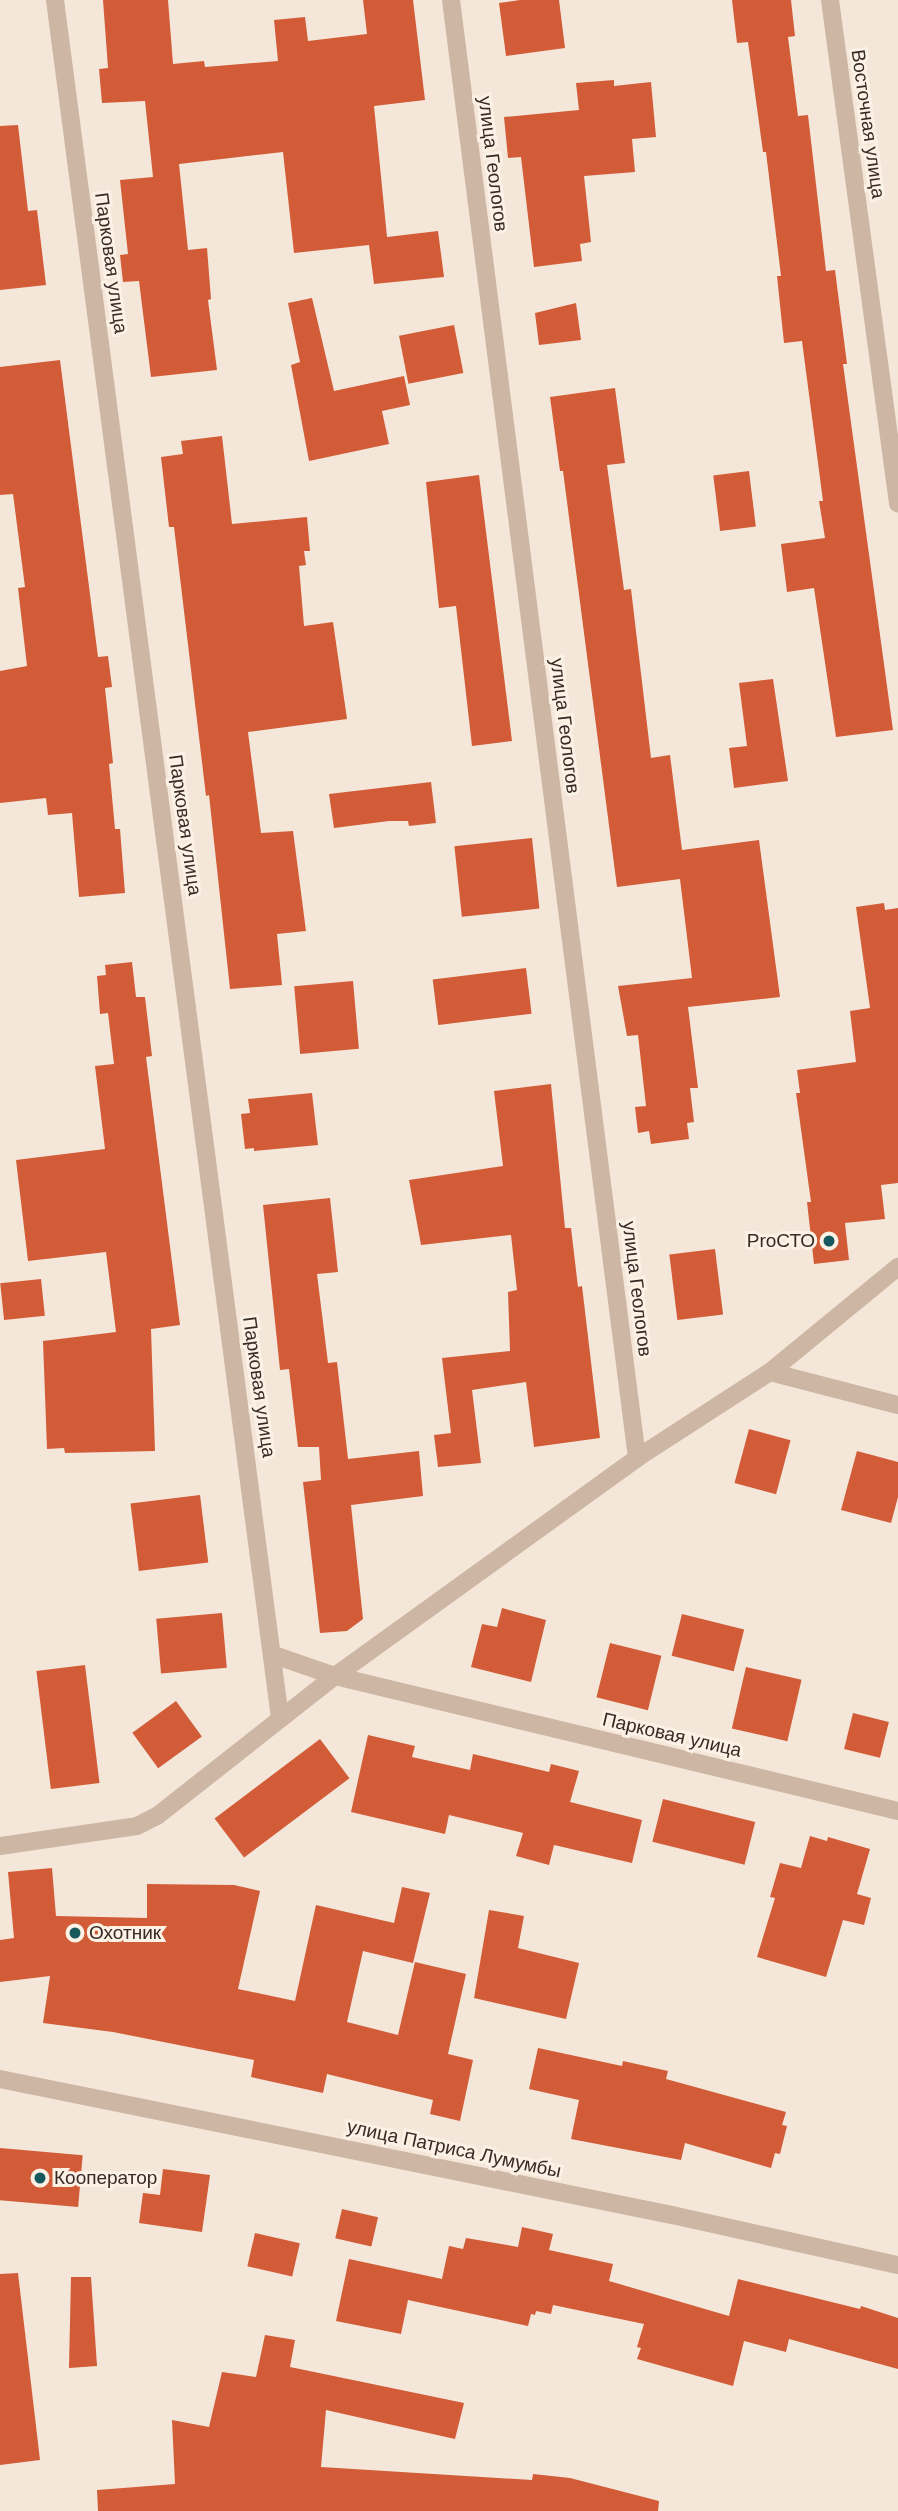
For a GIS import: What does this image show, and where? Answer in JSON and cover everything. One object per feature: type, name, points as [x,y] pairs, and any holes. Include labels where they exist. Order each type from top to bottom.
[{"type":"street","name":"Парковая улица","points":[[55,0],[274,1655],[279,1718]]},
{"type":"street","name":"улица Геологов","points":[[451,0],[637,1458]]},
{"type":"street","name":"Восточная улица","points":[[830,0],[898,503]]},
{"type":"street","points":[[0,1846],[137,1826],[157,1816],[335,1676],[637,1458],[770,1372],[898,1267]]},
{"type":"street","points":[[770,1372],[898,1405]]},
{"type":"street","name":"Парковая улица","points":[[274,1655],[335,1676],[898,1811]]},
{"type":"street","name":"улица Патриса Лумумбы","points":[[0,2079],[898,2264]]},
{"type":"building","points":[[103,0],[168,0],[173,64],[204,61],[205,67],[278,61],[274,20],[305,17],[308,41],[367,34],[363,0],[413,0],[425,100],[374,106],[387,237],[438,231],[444,277],[374,284],[369,245],[294,253],[283,152],[179,164],[188,250],[207,248],[211,299],[208,300],[217,370],[151,377],[139,281],[123,282],[120,255],[128,254],[120,180],[153,177],[145,101],[102,103],[99,69],[108,68]]},
{"type":"building","points":[[559,0],[565,48],[506,56],[499,3]]},
{"type":"building","points":[[732,0],[791,0],[795,36],[788,37],[798,116],[808,115],[826,271],[835,270],[847,364],[843,364],[893,730],[836,737],[814,588],[787,592],[781,544],[825,538],[819,501],[823,501],[802,341],[784,343],[777,276],[781,276],[766,152],[763,152],[748,42],[737,43]]},
{"type":"building","points":[[614,80],[614,86],[651,82],[656,137],[632,139],[635,172],[584,176],[591,242],[580,244],[582,261],[534,267],[521,157],[508,158],[504,117],[579,110],[576,83]]},
{"type":"building","points":[[18,125],[28,211],[37,210],[46,285],[0,290],[0,126]]},
{"type":"building","points":[[312,298],[334,391],[404,376],[410,405],[382,411],[389,444],[309,461],[291,365],[300,362],[288,303]]},
{"type":"building","points":[[576,303],[581,340],[539,345],[535,313]]},
{"type":"building","points":[[454,325],[463,373],[408,384],[399,336]]},
{"type":"building","points":[[60,360],[98,657],[108,656],[112,687],[105,688],[113,763],[109,764],[115,829],[120,829],[125,893],[79,897],[72,813],[48,815],[46,798],[0,803],[0,671],[27,666],[18,588],[25,587],[13,494],[0,495],[0,367]]},
{"type":"building","points":[[615,388],[625,463],[607,465],[624,590],[631,589],[651,758],[670,755],[682,850],[759,840],[780,997],[688,1007],[698,1088],[690,1088],[694,1122],[687,1123],[689,1139],[651,1144],[649,1131],[638,1133],[635,1107],[646,1106],[638,1035],[627,1036],[618,986],[692,978],[680,879],[617,887],[563,471],[560,471],[550,397]]},
{"type":"building","points":[[222,436],[232,524],[307,517],[310,551],[304,551],[306,565],[299,566],[304,626],[333,622],[347,719],[248,732],[261,833],[293,831],[306,931],[277,934],[282,985],[230,989],[209,795],[206,796],[174,527],[169,527],[161,457],[183,454],[181,441]]},
{"type":"building","points":[[749,471],[756,527],[720,531],[713,475]]},
{"type":"building","points":[[479,475],[512,741],[472,746],[456,606],[439,608],[426,482]]},
{"type":"building","points":[[773,679],[788,781],[734,788],[729,748],[747,746],[739,683]]},
{"type":"building","points":[[431,782],[436,823],[409,826],[408,821],[389,821],[334,828],[329,794]]},
{"type":"building","points":[[532,838],[539,909],[462,917],[454,846]]},
{"type":"building","points":[[884,903],[885,910],[898,908],[898,1183],[881,1185],[885,1219],[845,1223],[849,1260],[814,1264],[807,1202],[811,1202],[796,1093],[800,1093],[797,1070],[856,1062],[850,1011],[870,1008],[856,907]]},
{"type":"building","points":[[132,962],[136,997],[145,997],[152,1056],[146,1057],[180,1325],[151,1329],[155,1451],[65,1453],[64,1448],[47,1449],[43,1341],[116,1332],[106,1252],[28,1261],[16,1160],[105,1149],[95,1066],[114,1064],[108,1013],[100,1014],[97,976],[106,975],[105,965]]},
{"type":"building","points":[[526,968],[532,1014],[438,1025],[433,979]]},
{"type":"building","points":[[353,981],[359,1049],[300,1054],[294,986]]},
{"type":"building","points":[[551,1084],[565,1228],[571,1228],[578,1287],[582,1286],[600,1438],[534,1447],[526,1382],[472,1390],[481,1463],[438,1467],[434,1435],[451,1433],[442,1358],[510,1351],[508,1292],[517,1290],[511,1235],[421,1245],[409,1180],[503,1166],[494,1091]]},
{"type":"building","points":[[312,1093],[318,1145],[254,1151],[254,1148],[245,1149],[241,1114],[250,1113],[248,1099]]},
{"type":"building","points":[[330,1198],[338,1272],[317,1274],[328,1363],[337,1362],[348,1459],[419,1451],[423,1496],[351,1505],[363,1619],[347,1631],[320,1633],[303,1482],[321,1480],[319,1447],[298,1447],[289,1369],[280,1370],[263,1205]]},
{"type":"building","points":[[715,1249],[723,1315],[677,1320],[669,1255]]},
{"type":"building","points":[[41,1279],[45,1316],[4,1320],[0,1283]]},
{"type":"building","points":[[749,1429],[791,1440],[776,1494],[735,1483]]},
{"type":"building","points":[[857,1451],[898,1462],[898,1497],[891,1523],[841,1510]]},
{"type":"building","points":[[200,1495],[208,1562],[139,1571],[131,1504]]},
{"type":"building","points":[[502,1608],[546,1620],[531,1682],[471,1667],[482,1624],[497,1627]]},
{"type":"building","points":[[222,1613],[227,1668],[161,1674],[156,1619]]},
{"type":"building","points":[[682,1614],[744,1629],[734,1671],[672,1656]]},
{"type":"building","points":[[610,1643],[661,1656],[648,1710],[596,1697]]},
{"type":"building","points":[[85,1665],[100,1783],[51,1789],[36,1671]]},
{"type":"building","points":[[746,1667],[802,1680],[787,1741],[732,1728]]},
{"type":"building","points":[[176,1701],[202,1737],[158,1768],[132,1733]]},
{"type":"building","points":[[853,1713],[889,1722],[880,1758],[844,1749]]},
{"type":"building","points":[[368,1735],[415,1746],[412,1757],[470,1770],[473,1754],[549,1772],[551,1764],[579,1771],[570,1802],[642,1820],[632,1863],[554,1845],[549,1865],[516,1856],[523,1833],[449,1815],[445,1834],[351,1812]]},
{"type":"building","points":[[320,1739],[349,1778],[244,1858],[215,1818]]},
{"type":"building","points":[[663,1799],[755,1822],[745,1865],[652,1842]]},
{"type":"building","points":[[810,1836],[827,1841],[828,1837],[870,1849],[857,1894],[871,1898],[864,1925],[843,1920],[826,1977],[757,1957],[775,1898],[770,1897],[780,1863],[801,1868]]},
{"type":"building","points":[[52,1868],[56,1916],[147,1918],[147,1884],[234,1885],[260,1891],[238,1989],[295,2001],[316,1905],[394,1923],[402,1887],[430,1893],[413,1963],[363,1951],[347,2022],[398,2035],[415,1962],[466,1974],[448,2054],[473,2060],[460,2121],[430,2114],[433,2100],[327,2074],[323,2093],[251,2077],[254,2060],[113,2032],[43,2023],[50,1976],[0,1982],[0,1940],[14,1938],[8,1872]]},
{"type":"building","points":[[489,1910],[524,1916],[518,1948],[579,1963],[566,2019],[474,1998]]},
{"type":"building","points":[[538,2048],[622,2066],[623,2061],[668,2071],[666,2079],[786,2112],[782,2125],[787,2126],[780,2154],[775,2153],[771,2168],[685,2143],[681,2160],[571,2139],[579,2100],[529,2089]]},
{"type":"building","name":"Кооператор","points":[[0,2148],[83,2155],[78,2207],[0,2200]]},
{"type":"building","points":[[163,2169],[210,2175],[202,2232],[139,2223],[143,2193],[160,2195]]},
{"type":"building","points":[[342,2209],[378,2217],[371,2247],[335,2238]]},
{"type":"building","points":[[522,2227],[553,2234],[549,2250],[613,2264],[609,2281],[729,2316],[738,2279],[860,2309],[861,2306],[898,2318],[898,2369],[789,2339],[786,2352],[744,2341],[733,2386],[637,2359],[641,2348],[637,2347],[644,2324],[553,2305],[551,2314],[536,2311],[535,2315],[531,2314],[528,2326],[408,2300],[401,2334],[336,2321],[349,2259],[442,2279],[449,2246],[463,2249],[466,2238],[518,2247]]},
{"type":"building","points":[[255,2233],[300,2243],[292,2276],[247,2266]]},
{"type":"building","points":[[18,2273],[40,2460],[0,2465],[0,2274]]},
{"type":"building","points":[[71,2277],[91,2277],[97,2366],[69,2368]]},
{"type":"building","points":[[265,2335],[295,2340],[290,2367],[464,2403],[455,2439],[326,2410],[321,2467],[532,2480],[533,2474],[570,2478],[659,2501],[658,2511],[98,2511],[97,2490],[175,2484],[172,2420],[209,2427],[222,2372],[256,2377]]},
{"type":"place","name":"ProСТО","points":[[829,1241]]},
{"type":"place","name":"Охотник","points":[[75,1933]]},
{"type":"place","name":"Кооператор","points":[[40,2178]]}]
